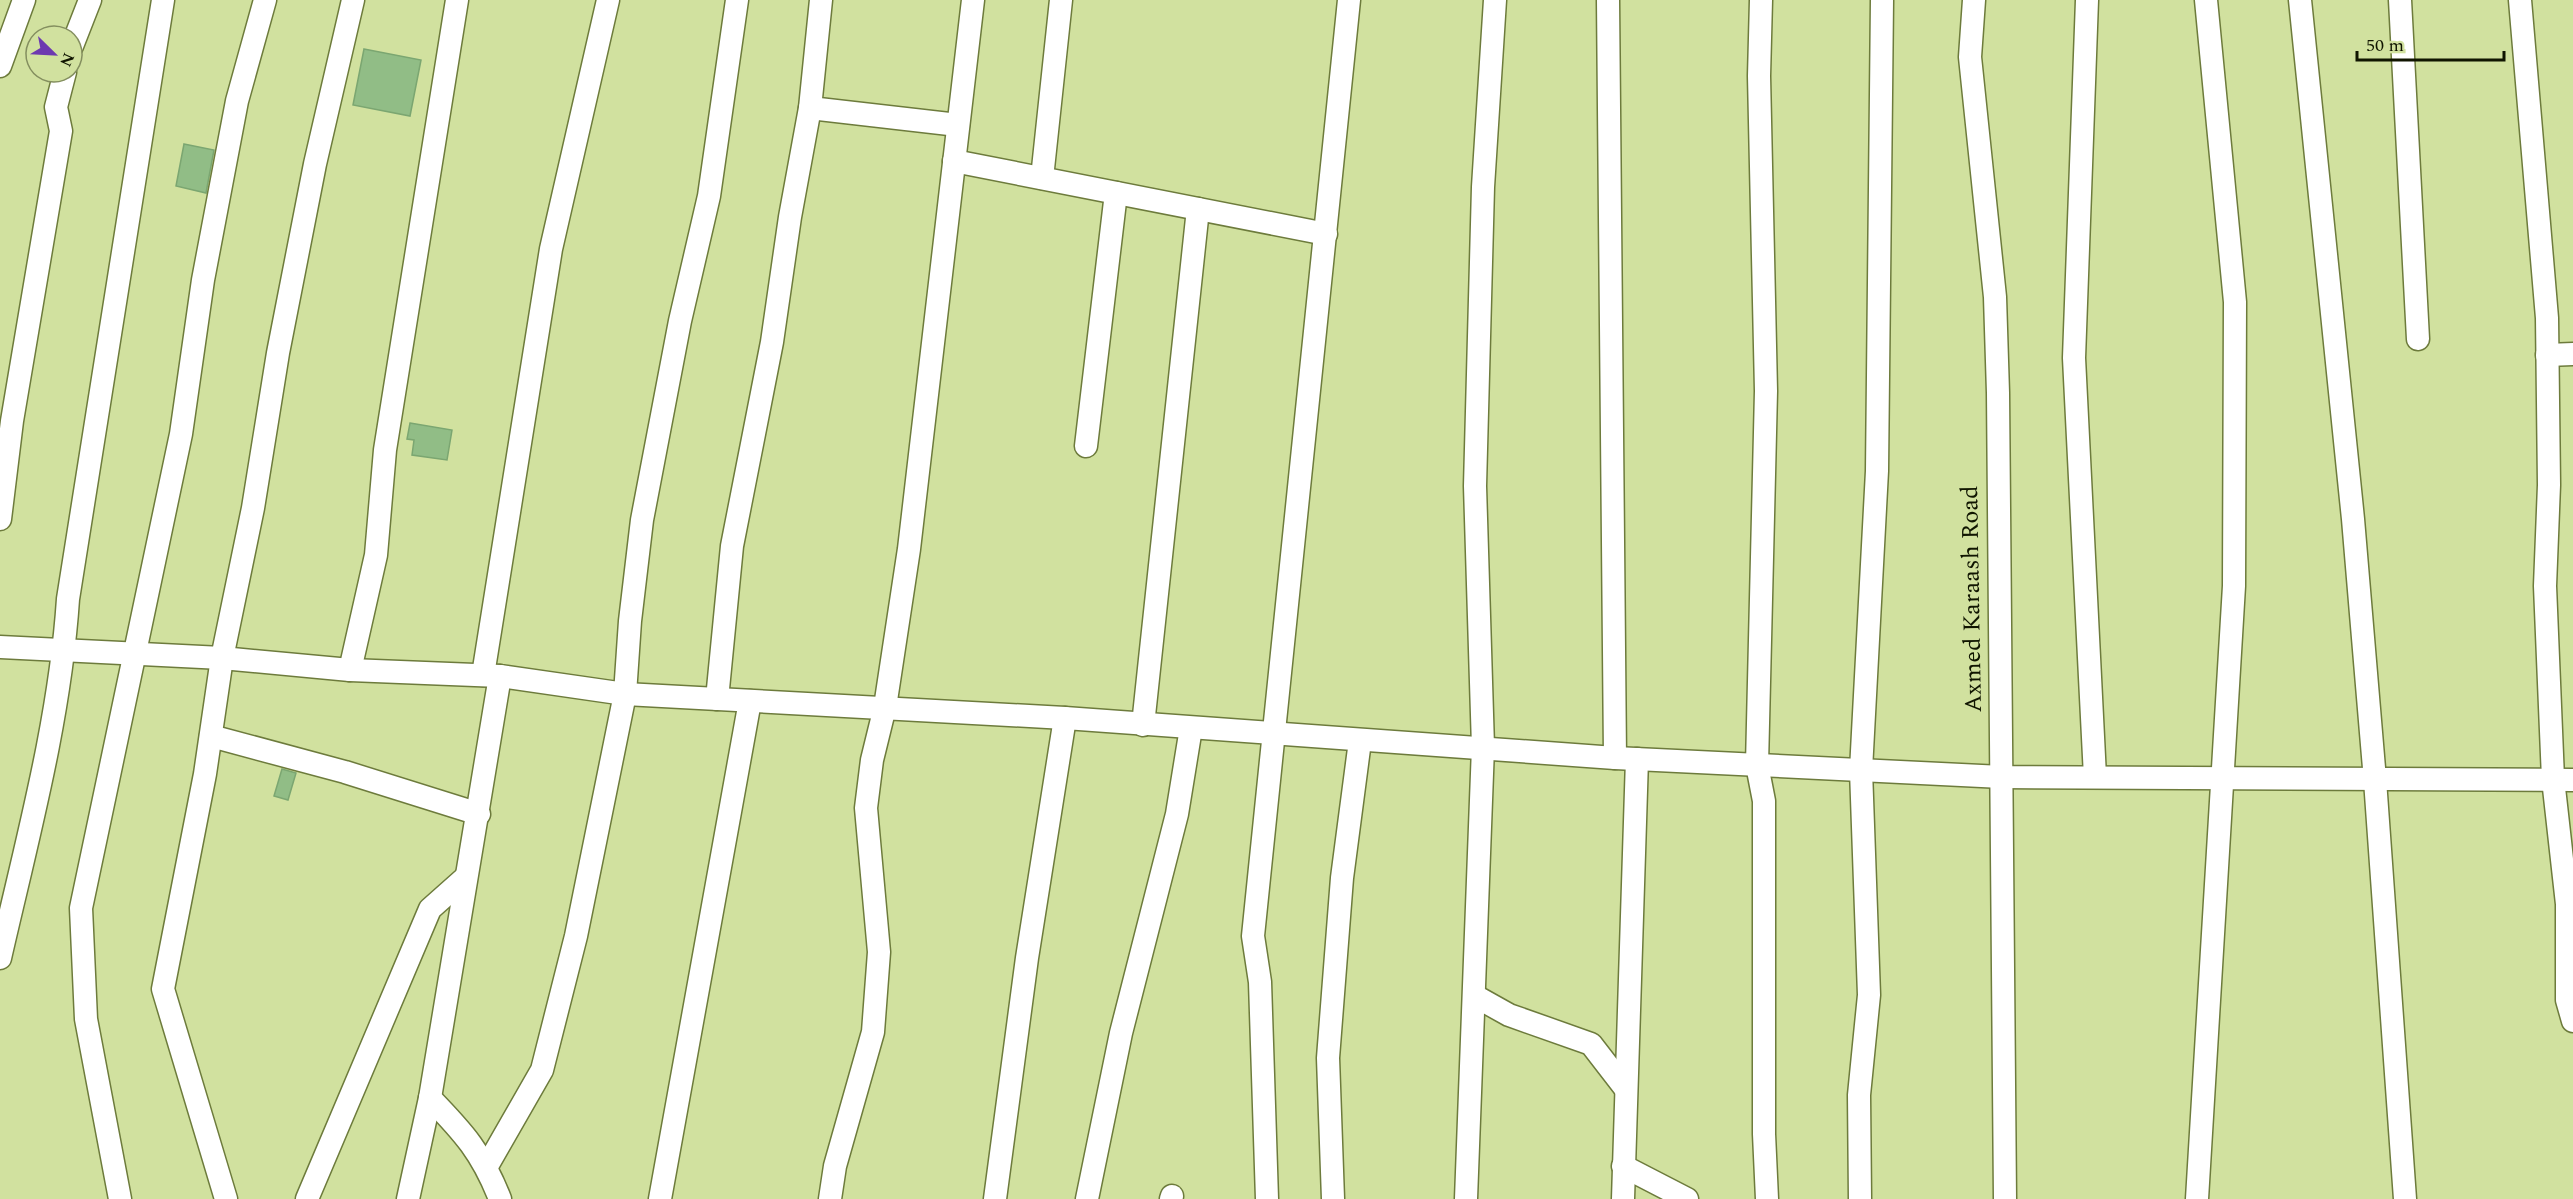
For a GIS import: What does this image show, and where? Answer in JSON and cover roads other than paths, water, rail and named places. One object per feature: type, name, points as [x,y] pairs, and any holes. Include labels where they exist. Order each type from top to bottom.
[{"type":"street","points":[[0,66],[24,0]]},
{"type":"street","points":[[81,24],[90,0]]},
{"type":"street","points":[[0,958],[29,829],[64,648],[68,599],[163,0]]},
{"type":"street","points":[[120,1199],[86,1018],[81,908],[181,434],[204,280],[237,101],[265,0]]},
{"type":"street","points":[[226,1199],[163,989],[211,736],[222,658],[253,508],[278,353],[315,164],[353,0]]},
{"type":"street","points":[[350,670],[376,555],[385,450],[458,0]]},
{"type":"street","points":[[408,1199],[408,1189],[430,1098],[478,814],[491,676],[550,249],[609,0]]},
{"type":"street","points":[[487,1166],[542,1070],[576,936],[625,694],[630,621],[642,520],[680,321],[710,196],[737,0]]},
{"type":"street","points":[[717,699],[732,546],[772,342],[790,217],[810,108],[821,0]]},
{"type":"street","points":[[830,1199],[836,1166],[873,1032],[879,952],[866,808],[872,760],[885,707],[912,526],[973,0]]},
{"type":"street","points":[[1042,178],[1060,0]]},
{"type":"street","points":[[1267,1199],[1260,982],[1253,936],[1272,733],[1349,0]]},
{"type":"street","points":[[1466,1199],[1483,747],[1475,486],[1483,187],[1495,0]]},
{"type":"street","points":[[1608,0],[1626,758],[1623,1199]]},
{"type":"street","points":[[1761,0],[1759,76],[1766,391],[1757,765],[1764,801],[1764,1134],[1767,1199]]},
{"type":"street","points":[[1860,1199],[1859,1095],[1869,995],[1861,770],[1877,471],[1882,0]]},
{"type":"street","name":"Axmed Karaash Road","points":[[1974,0],[1972,75],[1996,309],[2005,1199]]},
{"type":"street","points":[[2087,0],[2074,358],[2095,777]]},
{"type":"street","points":[[2197,1199],[2234,585],[2235,302],[2206,0]]},
{"type":"street","points":[[2300,0],[2353,519],[2375,780],[2405,1199]]},
{"type":"street","points":[[2400,0],[2418,339]]},
{"type":"street","points":[[2520,0],[2547,318],[2549,485],[2545,586],[2563,780],[2567,1000],[2573,1021]]},
{"type":"street","points":[[0,519],[12,421],[61,131],[56,107],[62,84]]},
{"type":"street","points":[[810,108],[958,125]]},
{"type":"street","points":[[954,161],[1326,234]]},
{"type":"street","points":[[1086,446],[1116,193]]},
{"type":"street","points":[[1143,725],[1198,209]]},
{"type":"street","points":[[2547,355],[2573,354]]},
{"type":"street","points":[[0,647],[134,652],[350,670],[491,676],[625,694],[1065,718],[1360,741],[1757,765],[2001,777],[2563,780]]},
{"type":"street","points":[[660,1199],[750,701]]},
{"type":"street","points":[[995,1199],[1027,958],[1065,718]]},
{"type":"street","points":[[1087,1199],[1121,1033],[1153,899],[1177,814],[1191,728]]},
{"type":"street","points":[[211,736],[345,772],[478,814]]},
{"type":"street","points":[[1333,1199],[1328,1058],[1342,878],[1360,741]]},
{"type":"street","points":[[306,1199],[430,909],[466,878]]},
{"type":"street","points":[[1475,996],[1509,1015],[1591,1044],[1625,1088]]},
{"type":"street","points":[[430,1098],[467,1136],[487,1166],[500,1199]]},
{"type":"street","points":[[1623,1166],[1687,1199]]}]
